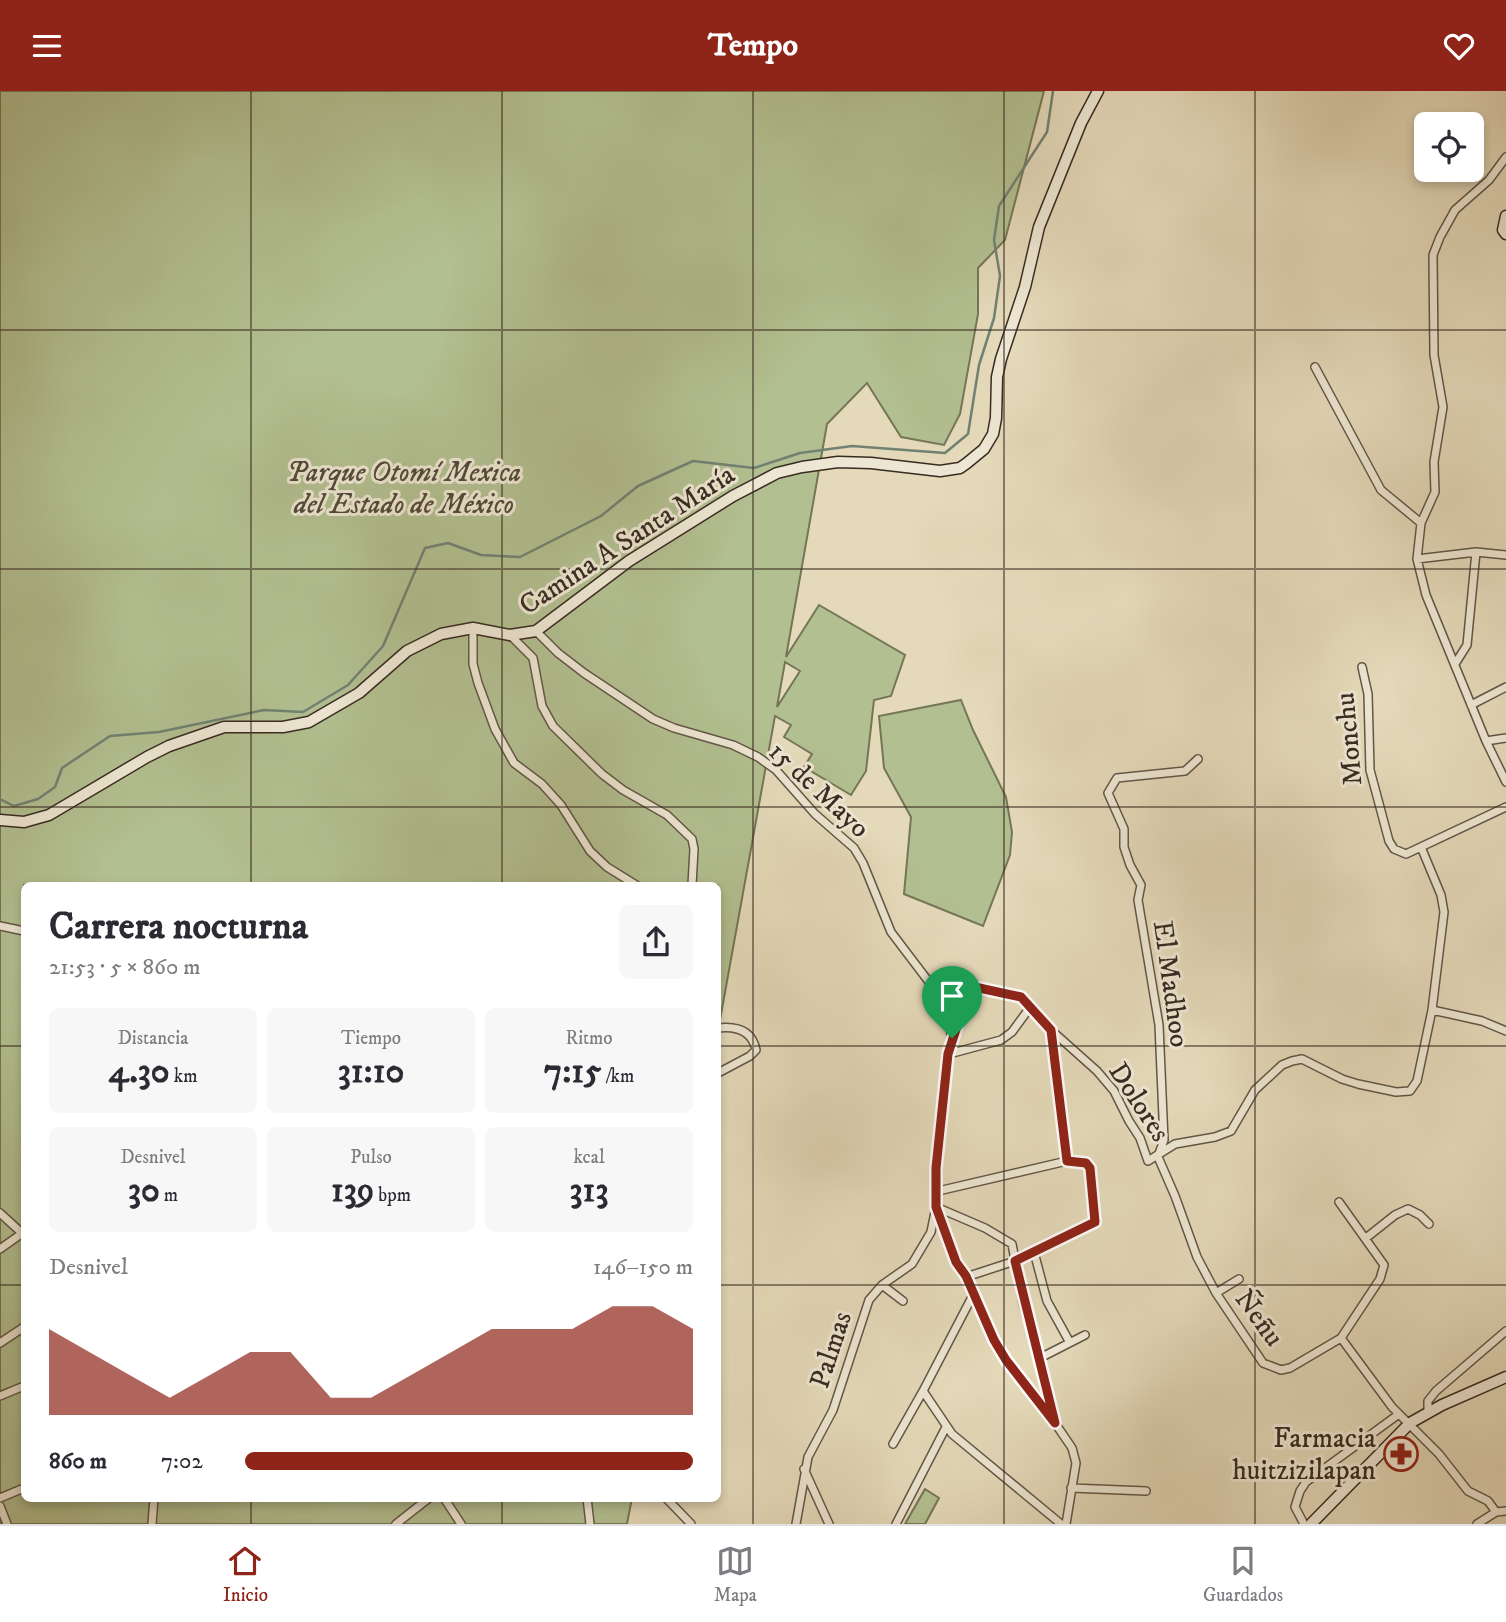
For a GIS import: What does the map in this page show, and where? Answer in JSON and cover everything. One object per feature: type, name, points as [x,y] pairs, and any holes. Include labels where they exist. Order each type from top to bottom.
[{"type":"main road","name":"Camina A Santa María","points":[[0,820],[37,820],[85,796],[147,757],[224,727],[284,727],[309,722],[359,693],[414,647],[441,634],[473,628],[510,635],[536,631],[629,561],[733,496],[777,473],[853,461],[948,471],[960,468],[976,457],[990,441],[995,427],[997,377],[1001,359],[1025,287],[1039,227],[1067,157],[1098,91]]},
{"type":"main road","points":[[1506,216],[1503,230],[1506,234]]},
{"type":"main road","points":[[1311,1524],[1410,1423],[1506,1377]]},
{"type":"street","points":[[1506,157],[1489,180],[1455,210],[1433,255],[1434,355],[1443,407],[1434,462],[1436,492],[1421,523],[1417,559],[1426,595],[1486,741],[1506,782]]},
{"type":"street","points":[[1315,367],[1381,490],[1421,523]]},
{"type":"street","points":[[1417,559],[1476,552],[1506,555]]},
{"type":"street","points":[[1455,664],[1468,645],[1476,552]]},
{"type":"street","points":[[473,628],[472,664],[495,729],[513,763],[542,784],[561,805],[590,851],[607,867],[631,882]]},
{"type":"street","name":"15 de Mayo","points":[[536,631],[584,673],[653,719],[674,729],[733,745],[758,757],[776,770],[815,814],[854,848],[863,863],[891,932],[948,1007],[952,1038]]},
{"type":"street","points":[[510,635],[536,664],[542,706],[553,726],[601,774],[667,815],[692,839],[692,882]]},
{"type":"street","name":"Monchu","points":[[1363,667],[1367,694],[1370,770],[1389,841],[1394,849],[1403,854],[1421,847]]},
{"type":"street","points":[[1471,705],[1506,687]]},
{"type":"street","points":[[1486,741],[1506,738]]},
{"type":"street","name":"El Madhoo","points":[[1158,1157],[1164,1140],[1158,1025],[1138,900],[1140,881],[1131,868],[1125,851],[1124,829],[1108,798],[1109,788],[1117,778],[1185,771],[1198,759]]},
{"type":"street","points":[[1506,807],[1421,847],[1444,904],[1432,1010],[1482,1021],[1506,1031]]},
{"type":"street","points":[[0,926],[21,930]]},
{"type":"street","name":"Dolores","points":[[952,1038],[970,986],[1021,997],[1051,1030],[1106,1080],[1140,1138],[1148,1161],[1175,1144],[1215,1137],[1231,1131],[1255,1090],[1282,1065],[1292,1061],[1302,1059],[1342,1079],[1396,1091],[1410,1091],[1417,1081],[1432,1010]]},
{"type":"street","points":[[948,1054],[1001,1040],[1012,1032],[1031,1006]]},
{"type":"street","points":[[721,1028],[734,1028],[748,1034],[753,1039],[756,1050],[721,1071]]},
{"type":"street","points":[[1051,1030],[1067,1161]]},
{"type":"street","points":[[923,1391],[946,1427],[1063,1524],[1076,1463],[1075,1454],[994,1340],[966,1276],[956,1262],[936,1207],[934,1192],[948,1054],[952,1038]]},
{"type":"street","name":"Ñeñu","points":[[1158,1157],[1197,1257],[1216,1293],[1263,1363],[1281,1370],[1290,1368],[1341,1338]]},
{"type":"street","points":[[934,1192],[1067,1161],[1086,1163],[1090,1168],[1095,1222],[1015,1261],[966,1276]]},
{"type":"street","points":[[1339,1202],[1382,1260],[1383,1272],[1341,1338],[1399,1414],[1410,1423],[1468,1491],[1488,1501],[1496,1512]]},
{"type":"street","points":[[936,1207],[1013,1244],[1032,1336],[1040,1357],[1055,1423]]},
{"type":"street","name":"Palmas","points":[[796,1524],[804,1468],[810,1449],[834,1409],[869,1300],[882,1285],[907,1269],[916,1259],[931,1231],[936,1207]]},
{"type":"street","points":[[1366,1238],[1395,1215],[1408,1209],[1429,1224]]},
{"type":"street","points":[[0,1213],[21,1230]]},
{"type":"street","points":[[0,1249],[21,1235]]},
{"type":"street","points":[[1034,1252],[1047,1301],[1069,1341]]},
{"type":"street","points":[[1216,1293],[1239,1279]]},
{"type":"street","points":[[882,1285],[904,1301]]},
{"type":"street","points":[[893,1444],[973,1295]]},
{"type":"street","points":[[0,1343],[21,1329]]},
{"type":"street","points":[[1429,1412],[1428,1401],[1436,1391],[1506,1331]]},
{"type":"street","points":[[1040,1357],[1085,1335]]},
{"type":"street","points":[[0,1396],[21,1387]]},
{"type":"street","points":[[1304,1524],[1296,1507],[1300,1490],[1399,1414]]},
{"type":"street","points":[[896,1524],[946,1427]]},
{"type":"street","points":[[804,1468],[829,1524]]},
{"type":"street","points":[[1070,1488],[1146,1491]]},
{"type":"street","points":[[0,1498],[21,1489]]},
{"type":"street","points":[[152,1524],[154,1502]]},
{"type":"street","points":[[396,1524],[424,1502]]},
{"type":"street","points":[[447,1502],[461,1524]]},
{"type":"street","points":[[587,1502],[590,1524]]},
{"type":"street","points":[[670,1502],[691,1524]]},
{"type":"street","points":[[0,1509],[7,1524]]},
{"type":"street","points":[[1477,1524],[1496,1512],[1506,1511]]},
{"type":"green space","name":"Parque Otomí Mexica del Estado de México","points":[[0,91],[1044,91],[1005,240],[978,268],[978,314],[960,414],[944,445],[901,437],[867,383],[827,424],[786,657],[819,605],[905,655],[891,696],[874,700],[866,771],[851,795],[804,767],[812,754],[784,737],[791,725],[775,716],[721,1014],[721,882],[21,882],[21,1502],[631,1502],[627,1524],[0,1524]],"holes":[[[785,662],[800,671],[777,707]]]},
{"type":"green space","points":[[961,700],[1006,797],[1012,832],[1010,855],[983,926],[904,894],[911,817],[884,768],[879,716]]},
{"type":"green space","points":[[925,1489],[939,1498],[925,1524],[905,1524]]},
{"type":"waterway","points":[[0,799],[14,806],[38,799],[55,787],[62,768],[110,736],[159,732],[264,710],[303,712],[348,685],[383,646],[425,548],[448,543],[481,555],[520,557],[601,516],[638,486],[693,461],[754,468],[800,453],[852,446],[945,453],[968,434],[979,365],[994,318],[1000,276],[994,240],[999,206],[1047,132],[1053,91]]},
{"type":"place","name":"Farmacia huitzizilapan","points":[[1401,1454]]},
{"type":"route","points":[[970,986],[1021,997],[1031,1006],[1051,1030],[1067,1161],[1086,1163],[1090,1168],[1095,1222],[1015,1261],[1055,1423],[1006,1360],[994,1340],[966,1276],[956,1262],[936,1207],[936,1168],[952,1038],[970,986]]}]
